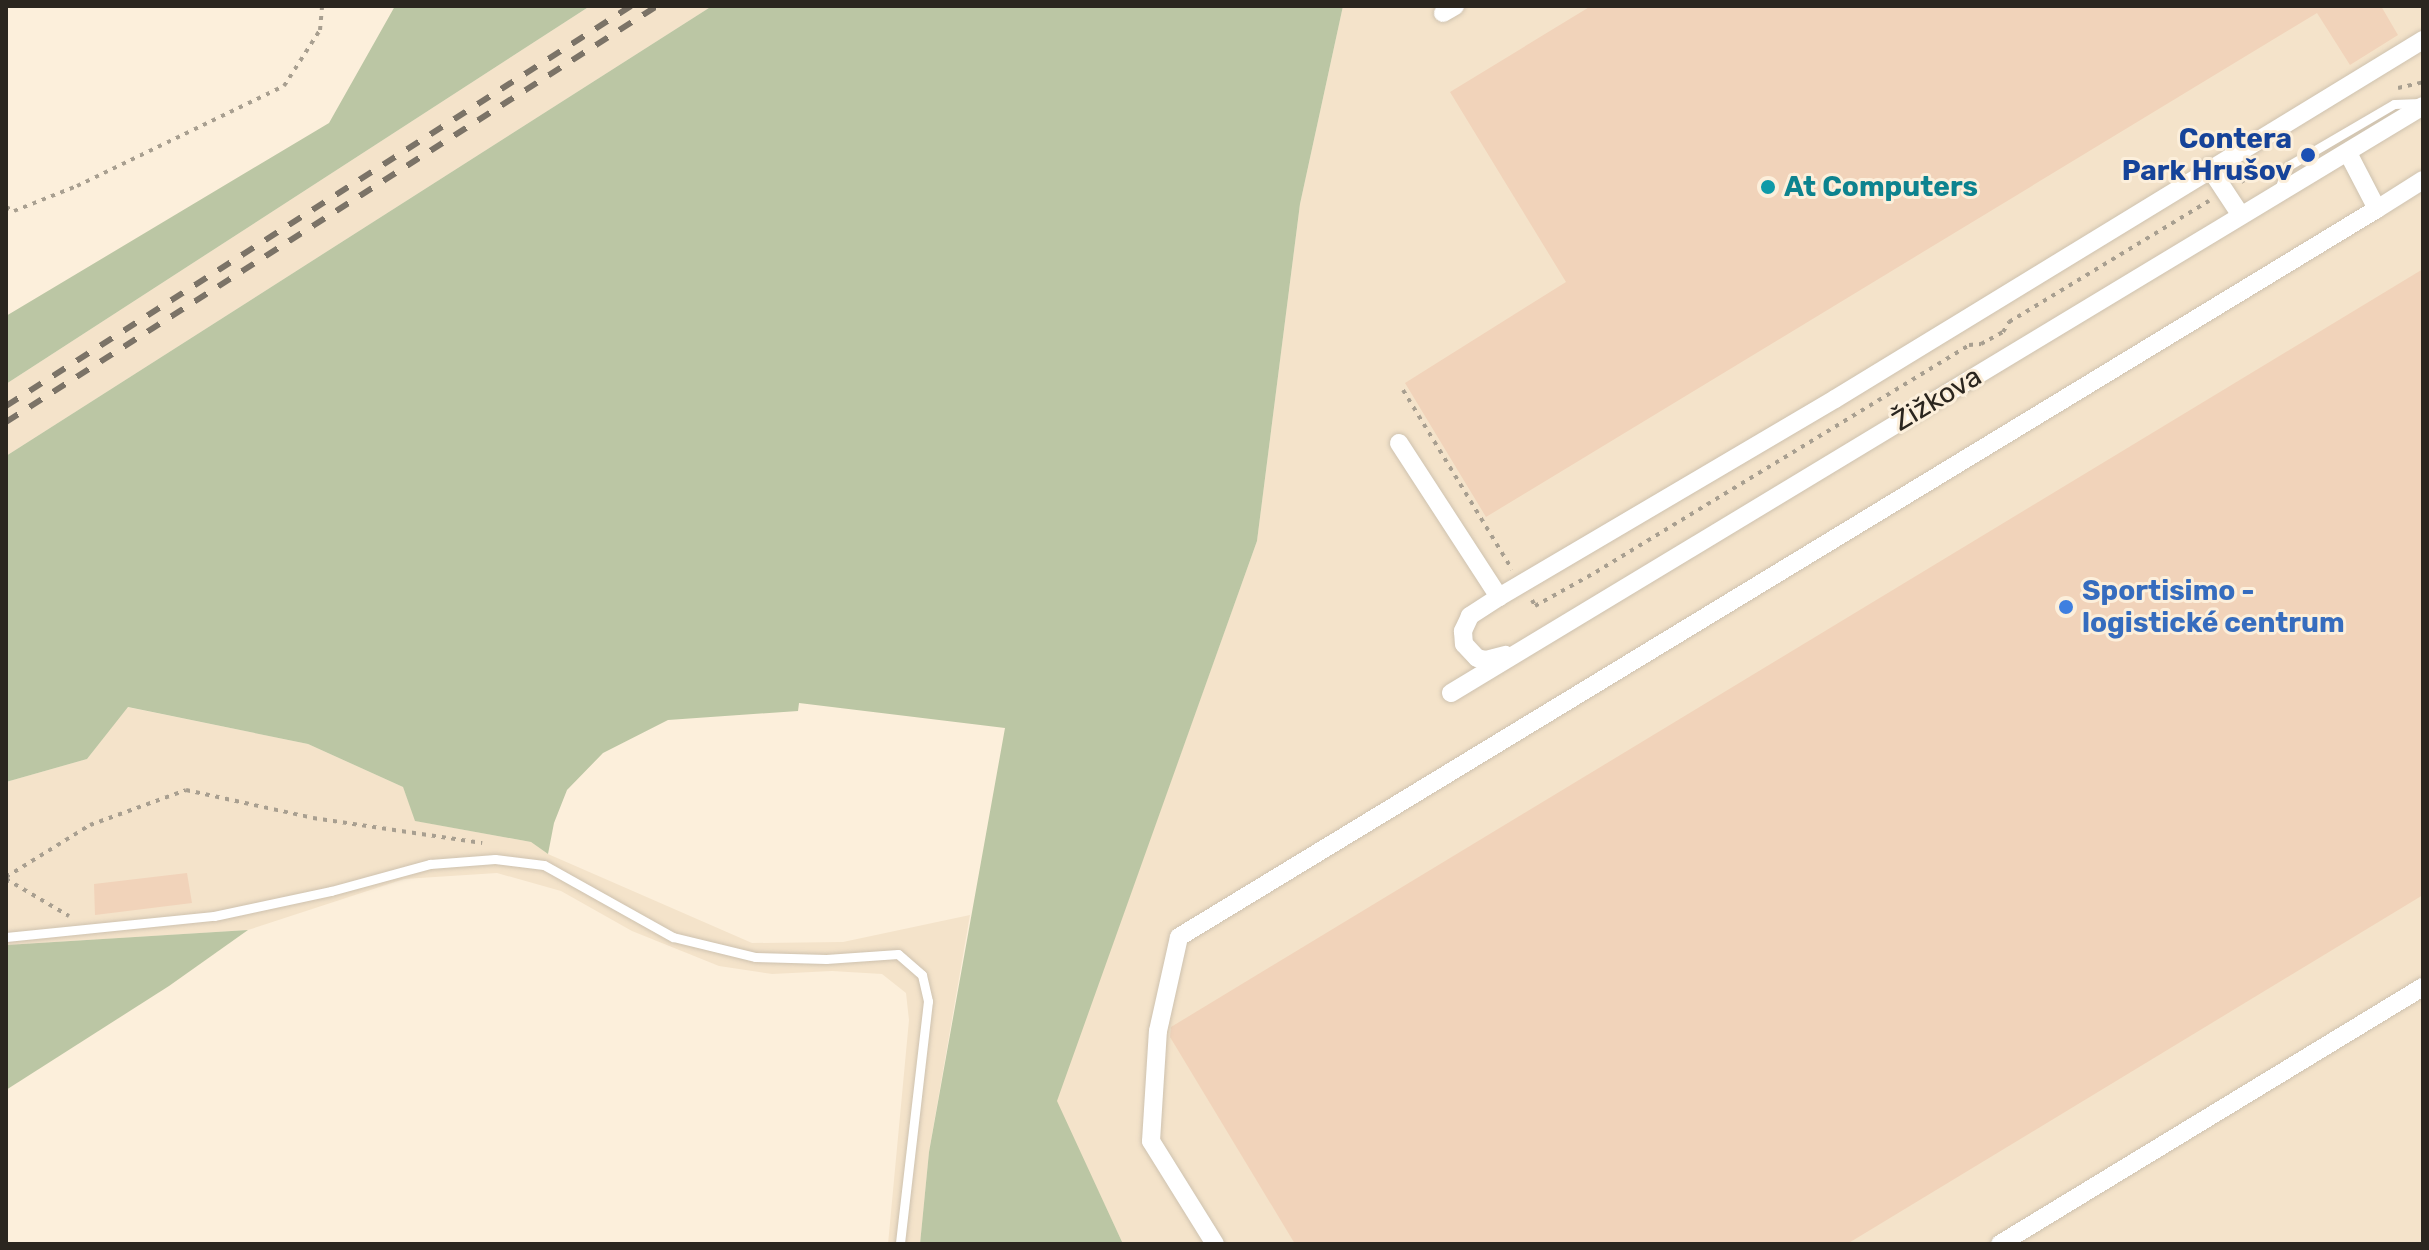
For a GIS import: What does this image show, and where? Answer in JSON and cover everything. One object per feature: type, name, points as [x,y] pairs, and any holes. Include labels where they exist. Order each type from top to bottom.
[{"type":"street","points":[[1534,645],[1486,660],[1467,650],[1464,644],[1466,623],[1499,597],[1835,399],[2209,167],[2423,40]]},
{"type":"street","name":"Žižkova","points":[[1451,693],[2279,190],[2348,153],[2423,104]]},
{"type":"street","points":[[2348,153],[2377,209]]},
{"type":"street","points":[[2209,167],[2240,214]]},
{"type":"street","points":[[1215,1244],[1151,1141],[1158,1031],[1179,937],[2423,180]]},
{"type":"street","points":[[1399,443],[1499,597]]},
{"type":"street","points":[[2000,1244],[2423,987]]},
{"type":"lane","points":[[2279,190],[2288,166],[2394,104],[2423,104]]},
{"type":"lane","points":[[6,937],[214,916],[331,891],[430,864],[495,859],[544,865],[673,937],[755,957],[826,959],[898,954],[922,975],[928,1001],[900,1244]]},
{"type":"path","points":[[6,207],[14,211],[77,186],[284,86],[320,30],[322,6]]},
{"type":"path","points":[[2388,94],[2402,86],[2423,82]]},
{"type":"path","points":[[1403,390],[1535,606],[1969,345],[1981,344],[2003,332],[2009,322],[2280,159]]},
{"type":"path","points":[[92,929],[6,878],[90,825],[186,790],[313,818],[485,844]]},
{"type":"shaded area","points":[[590,6],[712,6],[6,456],[6,384]]},
{"type":"shaded area","points":[[1343,6],[2423,6],[2423,1244],[1123,1244],[1056,1101],[1257,541],[1300,204]]},
{"type":"shaded area","points":[[127,707],[308,744],[403,787],[416,821],[531,842],[548,854],[752,943],[843,942],[970,915],[929,1152],[920,1244],[888,1244],[909,1020],[906,993],[882,974],[832,971],[772,974],[719,966],[632,931],[561,891],[497,873],[404,879],[248,930],[6,945],[6,782],[87,759]]},
{"type":"green space","points":[[395,6],[590,6],[6,384],[6,316],[329,123]]},
{"type":"green space","points":[[712,6],[1343,6],[1300,204],[1257,541],[1057,1101],[1123,1244],[920,1244],[929,1152],[1005,728],[799,703],[798,711],[668,720],[603,753],[567,790],[554,823],[548,854],[531,842],[415,821],[403,787],[308,744],[128,707],[87,759],[6,782],[6,456]]},
{"type":"green space","points":[[248,930],[169,986],[6,1090],[6,945]]},
{"type":"building","name":"At Computers","points":[[1591,6],[2381,6],[2398,35],[2350,65],[2317,13],[1486,517],[1405,383],[1566,282],[1450,92]]},
{"type":"building","points":[[2423,269],[2423,895],[1847,1244],[1295,1244],[1170,1037],[1171,1027]]},
{"type":"building","points":[[187,873],[192,903],[95,915],[94,884]]},
{"type":"railway","points":[[6,406],[631,6]]},
{"type":"railway","points":[[6,422],[657,6]]},
{"type":"place","name":"Contera Park Hrušov","points":[[2308,155]]},
{"type":"place","name":"At Computers","points":[[1768,187]]},
{"type":"place","name":"Sportisimo - logistické centrum","points":[[2066,607]]}]
